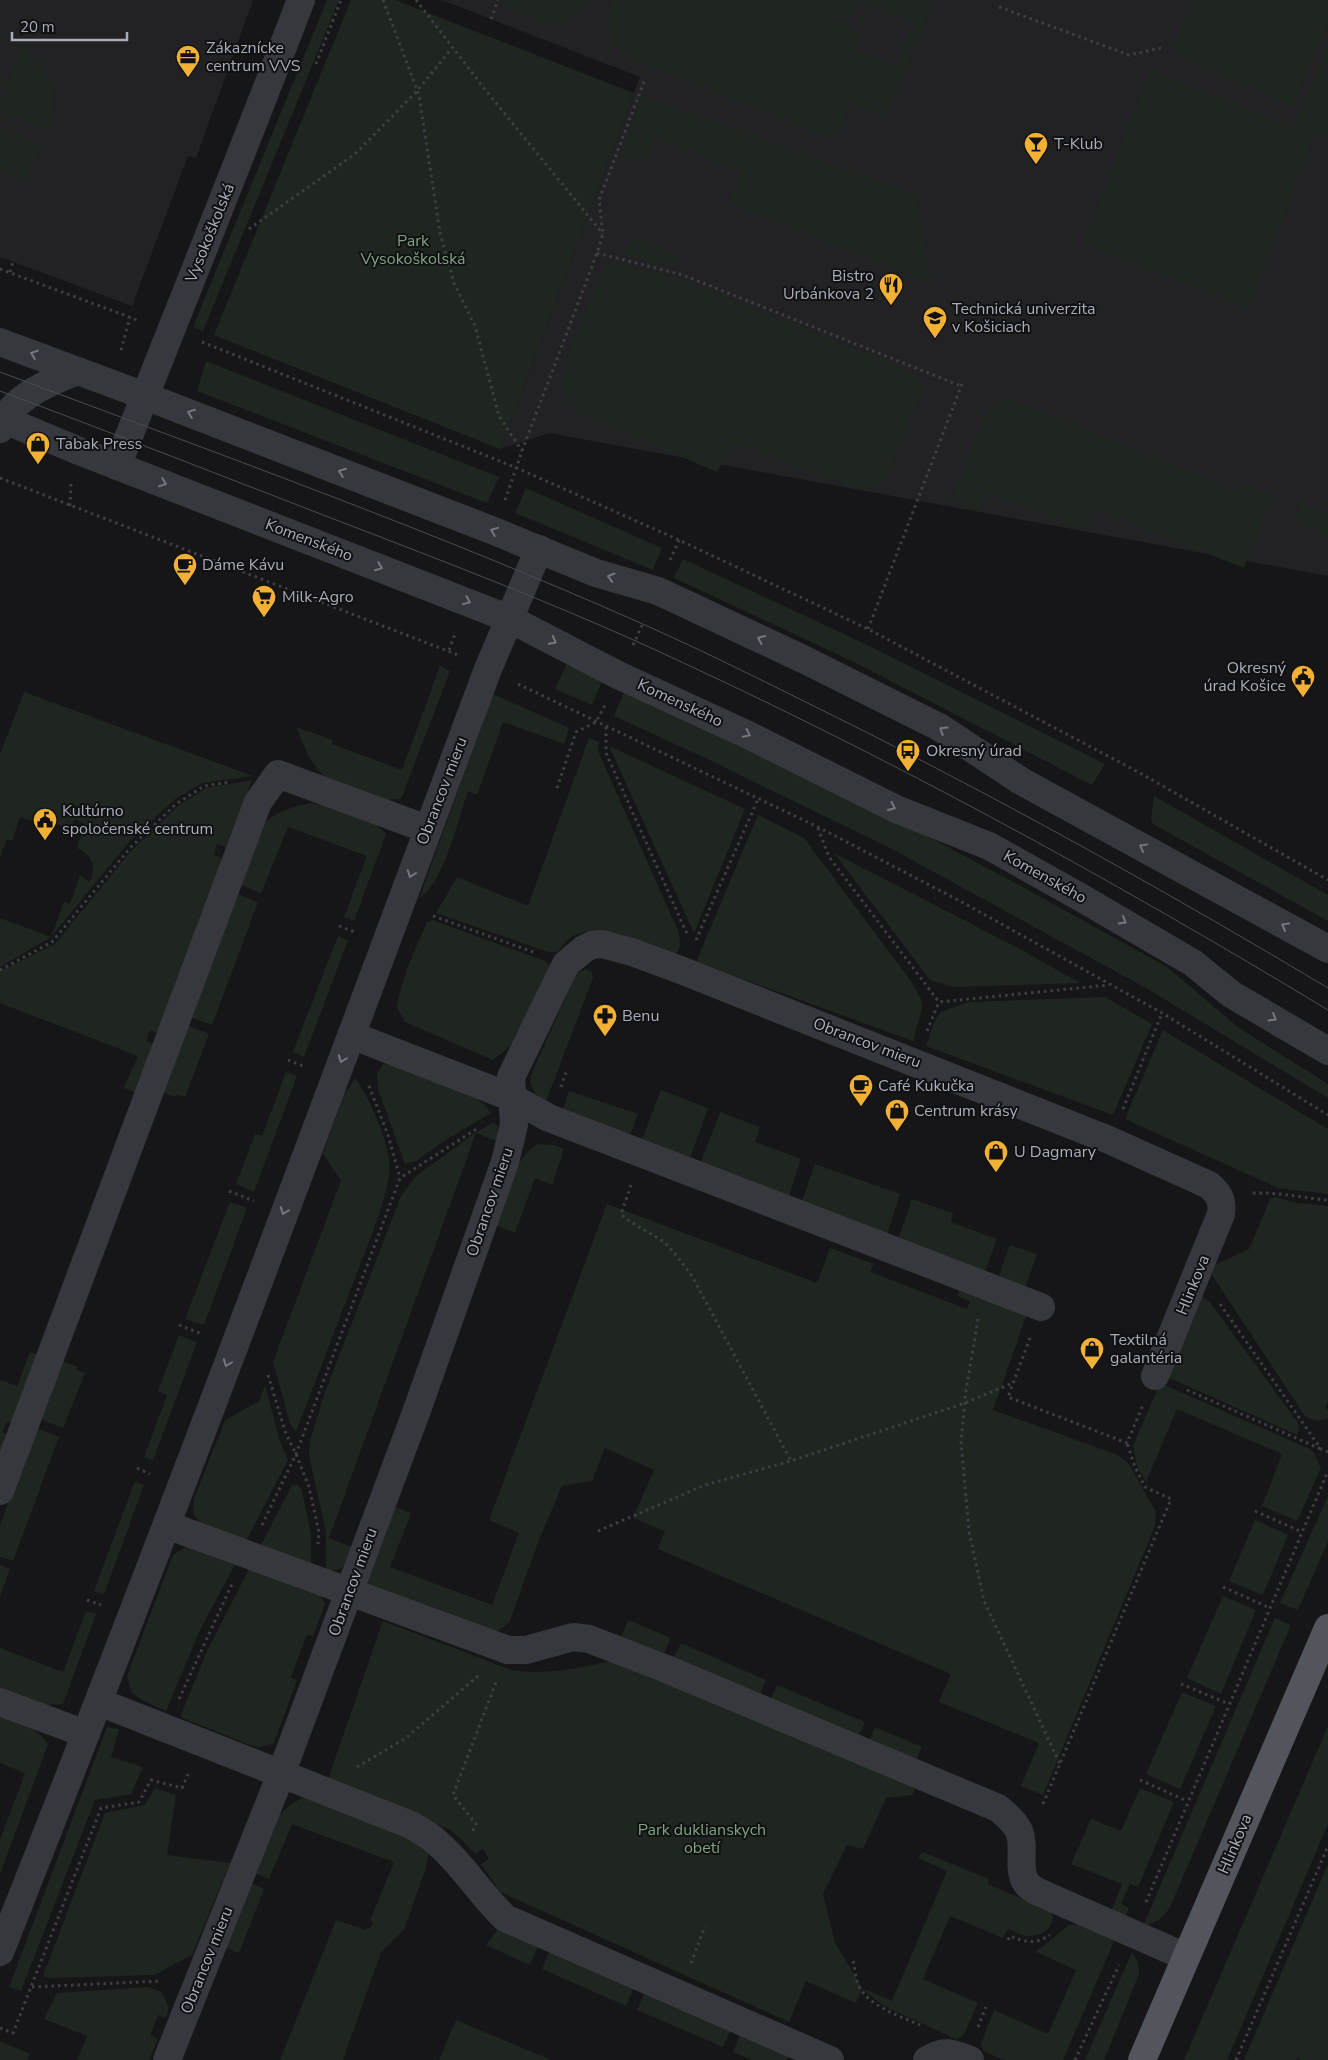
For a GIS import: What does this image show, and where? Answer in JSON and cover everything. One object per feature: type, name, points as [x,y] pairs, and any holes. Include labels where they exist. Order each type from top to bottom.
[{"type":"main road","name":"Hlinkova","points":[[1142,2060],[1328,1628]]},
{"type":"street","name":"Vysokoškolská","points":[[117,466],[169,332],[231,182],[301,0]]},
{"type":"street","points":[[0,342],[494,531],[596,573],[658,591],[805,660],[939,727],[1021,781],[1328,949]]},
{"type":"street","points":[[1,422],[22,399],[61,377],[78,371]]},
{"type":"street","name":"Komenského","points":[[1,422],[510,619],[618,675],[746,734],[896,809],[989,846],[1193,962],[1231,994],[1328,1051]]},
{"type":"street","name":"Obrancov mieru","points":[[0,1952],[167,1525],[488,669],[539,549]]},
{"type":"street","points":[[0,1491],[258,802],[278,774],[427,828]]},
{"type":"street","name":"Obrancov mieru","points":[[167,2060],[281,1774],[349,1593],[505,1162],[514,1125],[510,1076],[566,964],[584,949],[592,945],[602,944],[632,952],[688,959],[1198,1179],[1209,1184],[1218,1193]]},
{"type":"street","points":[[351,1034],[513,1098],[549,1118],[1041,1307]]},
{"type":"street","name":"Hlinkova","points":[[1155,1376],[1221,1214],[1223,1203],[1218,1193]]},
{"type":"street","points":[[167,1525],[508,1650],[526,1650],[573,1637],[589,1639],[664,1668],[998,1808],[1011,1819],[1019,1832],[1022,1850],[1022,1871],[1027,1884],[1036,1891],[1186,1957]]},
{"type":"street","points":[[0,1702],[86,1734]]},
{"type":"street","points":[[99,1702],[411,1825],[434,1840],[461,1867],[491,1905],[505,1918],[830,2060]]},
{"type":"street","points":[[932,2057],[952,2053],[970,2060]]},
{"type":"path","points":[[383,0],[418,91],[440,233],[454,284],[474,326],[499,416],[522,451]]},
{"type":"path","points":[[416,0],[452,48],[603,234]]},
{"type":"path","points":[[491,19],[498,0]]},
{"type":"path","points":[[999,6],[1129,55],[1161,48]]},
{"type":"path","points":[[249,229],[355,154],[418,91],[452,48]]},
{"type":"path","points":[[494,531],[522,451],[597,253],[603,234],[599,200],[645,79]]},
{"type":"path","points":[[597,253],[683,275],[962,385],[868,629]]},
{"type":"path","points":[[10,272],[13,262]]},
{"type":"path","points":[[0,269],[169,332],[202,342],[517,468],[679,540],[868,629],[1140,773],[1328,880]]},
{"type":"path","points":[[0,478],[463,657]]},
{"type":"path","points":[[557,788],[576,732],[596,722],[658,591],[679,540]]},
{"type":"path","points":[[514,682],[818,827],[960,901],[1162,1013],[1328,1115]]},
{"type":"path","points":[[606,727],[606,753],[688,959]]},
{"type":"path","points":[[0,970],[52,942],[130,848],[176,804],[204,786],[278,774]]},
{"type":"path","points":[[688,959],[758,799]]},
{"type":"path","points":[[818,827],[830,857],[939,1002]]},
{"type":"path","points":[[425,916],[433,916],[566,964]]},
{"type":"path","points":[[339,926],[358,933]]},
{"type":"path","points":[[939,1002],[1110,985]]},
{"type":"path","points":[[926,1033],[939,1002]]},
{"type":"path","points":[[1124,1107],[1162,1013]]},
{"type":"path","points":[[166,1729],[207,1635],[296,1454],[400,1178],[388,1135],[351,1034]]},
{"type":"path","points":[[288,1060],[308,1068]]},
{"type":"path","points":[[400,1178],[493,1119],[513,1098]]},
{"type":"path","points":[[641,1153],[620,1214],[661,1240],[673,1251],[692,1276],[791,1461]]},
{"type":"path","points":[[229,1191],[257,1202]]},
{"type":"path","points":[[1272,1192],[1328,1200]]},
{"type":"path","points":[[1198,1272],[1321,1449]]},
{"type":"path","points":[[977,1282],[978,1320],[961,1442],[969,1531],[984,1601],[1060,1764]]},
{"type":"path","points":[[1041,1307],[1008,1397],[1127,1443]]},
{"type":"path","points":[[179,1326],[207,1336]]},
{"type":"path","points":[[268,1376],[286,1434],[309,1487],[318,1532],[317,1580]]},
{"type":"path","points":[[1011,1819],[1033,1829],[1171,1499],[1145,1487],[1135,1467],[1127,1443],[1155,1376],[1328,1452]]},
{"type":"path","points":[[598,1531],[705,1485],[791,1461],[965,1403],[1013,1383]]},
{"type":"path","points":[[136,1468],[154,1476]]},
{"type":"path","points":[[1076,2060],[1118,1967],[1328,1472]]},
{"type":"path","points":[[1255,1512],[1302,1532]]},
{"type":"path","points":[[1223,1587],[1270,1608]]},
{"type":"path","points":[[87,1600],[106,1606]]},
{"type":"path","points":[[350,1771],[406,1738],[508,1650]]},
{"type":"path","points":[[461,1867],[476,1824],[453,1795],[508,1650]]},
{"type":"path","points":[[1182,1684],[1229,1704]]},
{"type":"path","points":[[0,2028],[12,2033],[32,1987],[101,1808],[139,1802],[151,1780],[182,1788],[200,1742]]},
{"type":"path","points":[[1140,1780],[1187,1801]]},
{"type":"path","points":[[1236,2060],[1328,1846]]},
{"type":"path","points":[[1008,1940],[1010,1936],[1024,1942]]},
{"type":"path","points":[[853,1961],[859,1985],[864,1993],[884,2008],[927,2029],[932,2057]]},
{"type":"path","points":[[32,1987],[160,1981],[201,1975]]},
{"type":"shaded area","points":[[0,0],[253,0],[196,158],[188,156],[132,306],[0,257]]},
{"type":"shaded area","name":"Technická univerzita v Košiciach","points":[[442,0],[1328,0],[1328,576],[549,433],[500,449],[640,77]]},
{"type":"green space","points":[[327,0],[339,0],[203,331],[193,327]]},
{"type":"green space","name":"Park Vysokoškolská","points":[[351,0],[395,0],[634,93],[500,449],[214,335]]},
{"type":"green space","points":[[504,0],[587,0],[578,13],[568,20],[558,24],[548,24],[526,18],[502,7]]},
{"type":"green space","points":[[612,0],[858,0],[852,18],[842,14],[838,22],[861,32],[854,49],[896,66],[914,22],[871,5],[864,23],[859,21],[867,0],[922,0],[932,4],[885,117],[851,103],[835,140],[624,56],[611,36],[609,16]]},
{"type":"green space","points":[[1194,0],[1328,0],[1328,21],[1292,105],[1171,53]]},
{"type":"green space","points":[[22,43],[38,58],[53,89],[51,131],[0,112],[0,103]]},
{"type":"green space","points":[[1328,46],[1328,136],[1317,132],[1315,135],[1247,308],[1083,244],[1150,70],[1293,127]]},
{"type":"green space","points":[[642,96],[910,192],[915,196],[932,284],[729,203],[741,172],[655,137],[644,163],[620,155]]},
{"type":"green space","points":[[0,130],[41,145],[26,181],[0,171]]},
{"type":"green space","points":[[633,241],[641,241],[679,256],[679,259],[674,264],[653,263],[624,253],[628,245]]},
{"type":"green space","points":[[614,263],[680,279],[914,373],[923,389],[883,483],[865,491],[733,443],[717,472],[580,414],[568,404],[563,394],[563,379],[566,365],[578,330],[604,268],[607,264]]},
{"type":"green space","points":[[206,361],[499,477],[487,503],[197,391]]},
{"type":"green space","points":[[1007,398],[1238,491],[1241,484],[1273,496],[1244,568],[1094,509],[1084,531],[987,492],[979,510],[958,506],[952,500],[986,411]]},
{"type":"green space","points":[[526,488],[662,548],[653,570],[515,513]]},
{"type":"green space","points":[[1301,503],[1328,514],[1328,535],[1294,521]]},
{"type":"green space","points":[[683,559],[861,642],[1105,764],[1092,785],[854,662],[674,578]]},
{"type":"green space","points":[[567,663],[603,679],[592,705],[555,689]]},
{"type":"green space","points":[[440,666],[450,671],[401,799],[387,800],[328,779],[312,762],[296,727],[333,740],[332,744],[402,770]]},
{"type":"green space","points":[[625,690],[897,820],[1167,967],[1239,1028],[1328,1084],[1328,1098],[1146,988],[890,848],[614,716]]},
{"type":"green space","points":[[24,692],[253,776],[203,783],[175,799],[129,842],[51,937],[64,902],[70,904],[80,875],[89,882],[92,877],[93,867],[86,854],[77,848],[85,824],[75,819],[71,829],[52,823],[50,827],[20,817],[12,841],[7,839],[0,857],[0,754]]},
{"type":"green space","points":[[493,694],[569,728],[564,744],[503,722],[477,795],[468,791],[443,865],[428,890],[419,899]]},
{"type":"green space","points":[[589,738],[599,742],[598,751],[679,933],[680,947],[676,954],[637,940],[608,932],[594,931],[581,933],[568,939],[557,952],[548,952],[436,913],[457,877],[528,906]]},
{"type":"green space","points":[[609,746],[745,809],[694,933]]},
{"type":"green space","points":[[252,780],[226,847],[217,844],[214,855],[222,858],[158,1033],[150,1030],[146,1041],[154,1044],[136,1093],[124,1088],[138,1056],[0,1003],[0,971],[55,944],[131,851],[179,805],[206,788]]},
{"type":"green space","points":[[1154,796],[1328,895],[1328,921],[1153,824],[1151,819]]},
{"type":"green space","points":[[311,803],[341,810],[362,818],[380,828],[386,834],[354,921],[344,917],[367,856],[288,827],[261,893],[238,884],[251,844],[261,826],[281,812]]},
{"type":"green space","points":[[758,815],[804,838],[911,981],[921,999],[922,1008],[913,1041],[696,962]]},
{"type":"green space","points":[[834,853],[1018,948],[1080,983],[953,987],[930,980]]},
{"type":"green space","points":[[235,893],[258,902],[212,1025],[190,1017]]},
{"type":"green space","points":[[0,918],[51,937],[0,967]]},
{"type":"green space","points":[[432,920],[545,961],[550,966],[517,1036],[507,1049],[493,1060],[405,1022],[397,1007],[402,985],[414,953],[427,922]]},
{"type":"green space","points":[[338,936],[348,940],[304,1057],[293,1052]]},
{"type":"green space","points":[[585,969],[592,972],[593,978],[546,1101],[534,1091],[530,1077],[574,979],[578,973]]},
{"type":"green space","points":[[1105,997],[1152,1024],[1113,1115],[926,1046],[936,1018],[941,1012],[968,1002]]},
{"type":"green space","points":[[187,1025],[209,1034],[185,1097],[177,1095],[175,1097],[163,1092]]},
{"type":"green space","points":[[1163,1030],[1328,1129],[1328,1194],[1278,1188],[1125,1119]]},
{"type":"green space","points":[[383,1064],[394,1065],[474,1097],[484,1104],[491,1113],[447,1139],[416,1161],[405,1164],[378,1089],[377,1074]]},
{"type":"green space","points":[[286,1072],[297,1076],[254,1192],[236,1184],[255,1134],[262,1136]]},
{"type":"green space","points":[[355,1078],[371,1106],[384,1138],[389,1159],[387,1184],[372,1233],[296,1432],[290,1423],[273,1362],[341,1181],[323,1153],[344,1095]]},
{"type":"green space","points":[[661,1090],[708,1108],[690,1158],[642,1139]]},
{"type":"green space","points":[[569,1091],[638,1114],[630,1135],[563,1109]]},
{"type":"green space","points":[[720,1112],[760,1127],[755,1142],[801,1159],[789,1196],[701,1162]]},
{"type":"green space","points":[[494,1122],[498,1127],[499,1142],[476,1133],[329,1538],[352,1547],[350,1553],[341,1568],[326,1570],[326,1532],[309,1456],[310,1441],[324,1395],[401,1196],[416,1176],[475,1133]]},
{"type":"green space","points":[[538,1144],[553,1145],[564,1149],[552,1185],[535,1178],[515,1233],[496,1225],[516,1169],[529,1151]]},
{"type":"green space","points":[[815,1164],[900,1194],[887,1234],[802,1201]]},
{"type":"green space","points":[[1275,1197],[1297,1203],[1328,1206],[1328,1402],[1325,1408],[1328,1410],[1328,1418],[1319,1421],[1305,1416],[1212,1275],[1213,1266],[1249,1249],[1270,1199]]},
{"type":"green space","points":[[912,1199],[953,1213],[951,1222],[997,1239],[985,1272],[898,1239]]},
{"type":"green space","points":[[230,1202],[247,1208],[204,1325],[185,1319]]},
{"type":"green space","points":[[607,1204],[817,1283],[830,1248],[874,1264],[870,1272],[967,1309],[970,1301],[957,1296],[961,1287],[1027,1314],[993,1410],[1118,1455],[1129,1464],[1156,1512],[1155,1526],[1043,1795],[1021,1786],[1039,1743],[939,1702],[951,1674],[658,1549],[665,1531],[633,1518],[654,1470],[605,1448],[592,1481],[562,1486],[539,1540],[509,1623],[494,1634],[364,1585],[392,1506],[411,1513],[390,1567],[492,1605],[519,1533],[489,1520]]},
{"type":"green space","points":[[1010,1245],[1037,1254],[1025,1288],[998,1278]]},
{"type":"green space","points":[[1200,1295],[1209,1301],[1298,1423],[1297,1435],[1163,1375]]},
{"type":"green space","points":[[179,1335],[197,1342],[153,1460],[144,1457],[167,1395],[158,1391]]},
{"type":"green space","points":[[30,1352],[39,1355],[14,1424],[7,1422],[2,1432],[10,1435],[0,1462],[0,1380],[17,1386]]},
{"type":"green space","points":[[62,1361],[78,1367],[77,1370],[85,1373],[63,1428],[40,1419]]},
{"type":"green space","points":[[1160,1383],[1310,1449],[1314,1453],[1321,1468],[1297,1521],[1262,1506],[1282,1454],[1177,1409],[1146,1482],[1137,1467],[1133,1446]]},
{"type":"green space","points":[[265,1385],[279,1438],[288,1460],[246,1541],[200,1524],[193,1513],[194,1499],[225,1420],[259,1401]]},
{"type":"green space","points":[[36,1428],[59,1437],[13,1561],[0,1557],[0,1525]]},
{"type":"green space","points":[[135,1481],[144,1485],[104,1594],[94,1591]]},
{"type":"green space","points":[[292,1485],[298,1485],[302,1491],[311,1534],[311,1565],[260,1547]]},
{"type":"green space","points":[[1328,1496],[1328,1541],[1298,1610],[1280,1603]]},
{"type":"green space","points":[[1255,1520],[1288,1535],[1263,1595],[1229,1581]]},
{"type":"green space","points":[[187,1546],[235,1564],[200,1630],[166,1711],[132,1693],[127,1676],[173,1555]]},
{"type":"green space","points":[[0,1565],[10,1569],[0,1597]]},
{"type":"green space","points":[[249,1569],[320,1594],[325,1604],[313,1636],[307,1635],[291,1677],[297,1680],[274,1743],[260,1747],[250,1745],[180,1717],[207,1651]]},
{"type":"green space","points":[[1223,1596],[1256,1610],[1221,1694],[1187,1678]]},
{"type":"green space","points":[[86,1611],[96,1614],[63,1704],[44,1705],[0,1690],[0,1648],[63,1672]]},
{"type":"green space","points":[[1275,1618],[1291,1625],[1171,1905],[1160,1919],[1143,1926]]},
{"type":"green space","points":[[628,1620],[671,1638],[663,1656],[621,1637]]},
{"type":"green space","name":"Park duklianskych obetí","points":[[383,1621],[511,1670],[537,1672],[562,1670],[613,1660],[916,1788],[912,1795],[886,1798],[863,1849],[847,1845],[823,1894],[835,1943],[862,1988],[892,2001],[947,1871],[918,1858],[923,1852],[989,1879],[988,1884],[1052,1912],[1052,1922],[1047,1930],[1038,1935],[1022,1935],[1008,1929],[1003,1938],[950,1916],[923,1979],[978,2003],[963,2036],[956,2039],[884,2006],[862,1989],[856,2003],[806,1981],[789,2022],[500,1892],[481,1864],[489,1859],[483,1849],[475,1854],[459,1837],[448,1829],[328,1779]]},
{"type":"green space","points":[[681,1643],[766,1680],[759,1697],[673,1660]]},
{"type":"green space","points":[[777,1685],[865,1722],[858,1738],[770,1701]]},
{"type":"green space","points":[[1182,1692],[1216,1706],[1180,1789],[1146,1774]]},
{"type":"green space","points":[[0,1717],[33,1729],[48,1744],[0,1874],[0,1840],[25,1773],[0,1763]]},
{"type":"green space","points":[[1328,1726],[1328,1824],[1227,2060],[1184,2060]]},
{"type":"green space","points":[[107,1727],[119,1729],[111,1757],[143,1767],[131,1794],[95,1800],[21,1991],[9,1987]]},
{"type":"green space","points":[[875,1727],[922,1747],[915,1763],[868,1743]]},
{"type":"green space","points":[[155,1788],[176,1795],[167,1855],[230,1863],[192,1955],[154,1975],[48,1978],[43,1976],[105,1813],[145,1805]]},
{"type":"green space","points":[[1140,1788],[1174,1802],[1138,1887],[1130,1884],[1121,1904],[1129,1908],[1124,1920],[1110,1914],[1122,1884],[1071,1864],[1091,1819],[1121,1831]]},
{"type":"green space","points":[[306,1797],[418,1836],[428,1849],[425,1871],[404,1929],[381,1952],[343,2060],[280,2060],[336,1920],[366,1930],[370,1928],[373,1922],[370,1921],[394,1862],[292,1824],[269,1879],[255,1873],[267,1839],[278,1818],[285,1809]]},
{"type":"green space","points":[[1328,1864],[1328,2060],[1301,2060],[1297,2058],[1296,2060],[1244,2060]]},
{"type":"green space","points":[[250,1883],[264,1889],[239,1953],[224,1947]]},
{"type":"green space","points":[[1079,1924],[1115,1939],[1063,2060],[1004,2060],[983,2051],[981,2044],[994,2010],[1048,2034],[1076,1970],[1036,1952],[1069,1925]]},
{"type":"green space","points":[[498,1929],[538,1946],[530,1965],[486,1945]]},
{"type":"green space","points":[[550,1950],[634,1987],[626,2006],[542,1969]]},
{"type":"green space","points":[[1132,1952],[1138,1963],[1139,1974],[1104,2060],[1085,2060]]},
{"type":"green space","points":[[148,1987],[161,1992],[169,2007],[166,2018],[158,2015],[150,2035],[158,2039],[149,2060],[77,2060],[87,2036],[44,2019],[57,1993]]},
{"type":"green space","points":[[645,1992],[731,2029],[723,2047],[637,2010]]},
{"type":"green space","points":[[456,2020],[551,2060],[439,2060]]},
{"type":"green space","points":[[741,2033],[790,2054],[787,2060],[752,2060],[733,2052]]},
{"type":"green space","points":[[0,2041],[30,2054],[27,2060],[0,2060]]},
{"type":"tram line","points":[[0,372],[486,557],[566,590],[673,638],[864,731],[982,792],[1156,888],[1328,988]]},
{"type":"tram line","points":[[0,391],[492,581],[602,626],[727,683],[902,770],[989,816],[1160,911],[1328,1010]]},
{"type":"place","name":"Zákaznícke centrum VVS","points":[[188,78]]},
{"type":"place","name":"T-Klub","points":[[1036,165]]},
{"type":"place","name":"Bistro Urbánkova 2","points":[[891,306]]},
{"type":"place","name":"Technická univerzita v Košiciach","points":[[935,339]]},
{"type":"place","name":"Tabak Press","points":[[38,465]]},
{"type":"place","name":"Dáme Kávu","points":[[185,586]]},
{"type":"place","name":"Milk-Agro","points":[[264,618]]},
{"type":"place","name":"Okresný úrad Košice","points":[[1303,698]]},
{"type":"place","name":"Okresný úrad","points":[[908,772]]},
{"type":"place","name":"Kultúrno spoločenské centrum","points":[[45,841]]},
{"type":"place","name":"Benu","points":[[605,1037]]},
{"type":"place","name":"Café Kukučka","points":[[861,1107]]},
{"type":"place","name":"Centrum krásy","points":[[897,1132]]},
{"type":"place","name":"U Dagmary","points":[[996,1173]]},
{"type":"place","name":"Textilná galantéria","points":[[1092,1370]]}]
